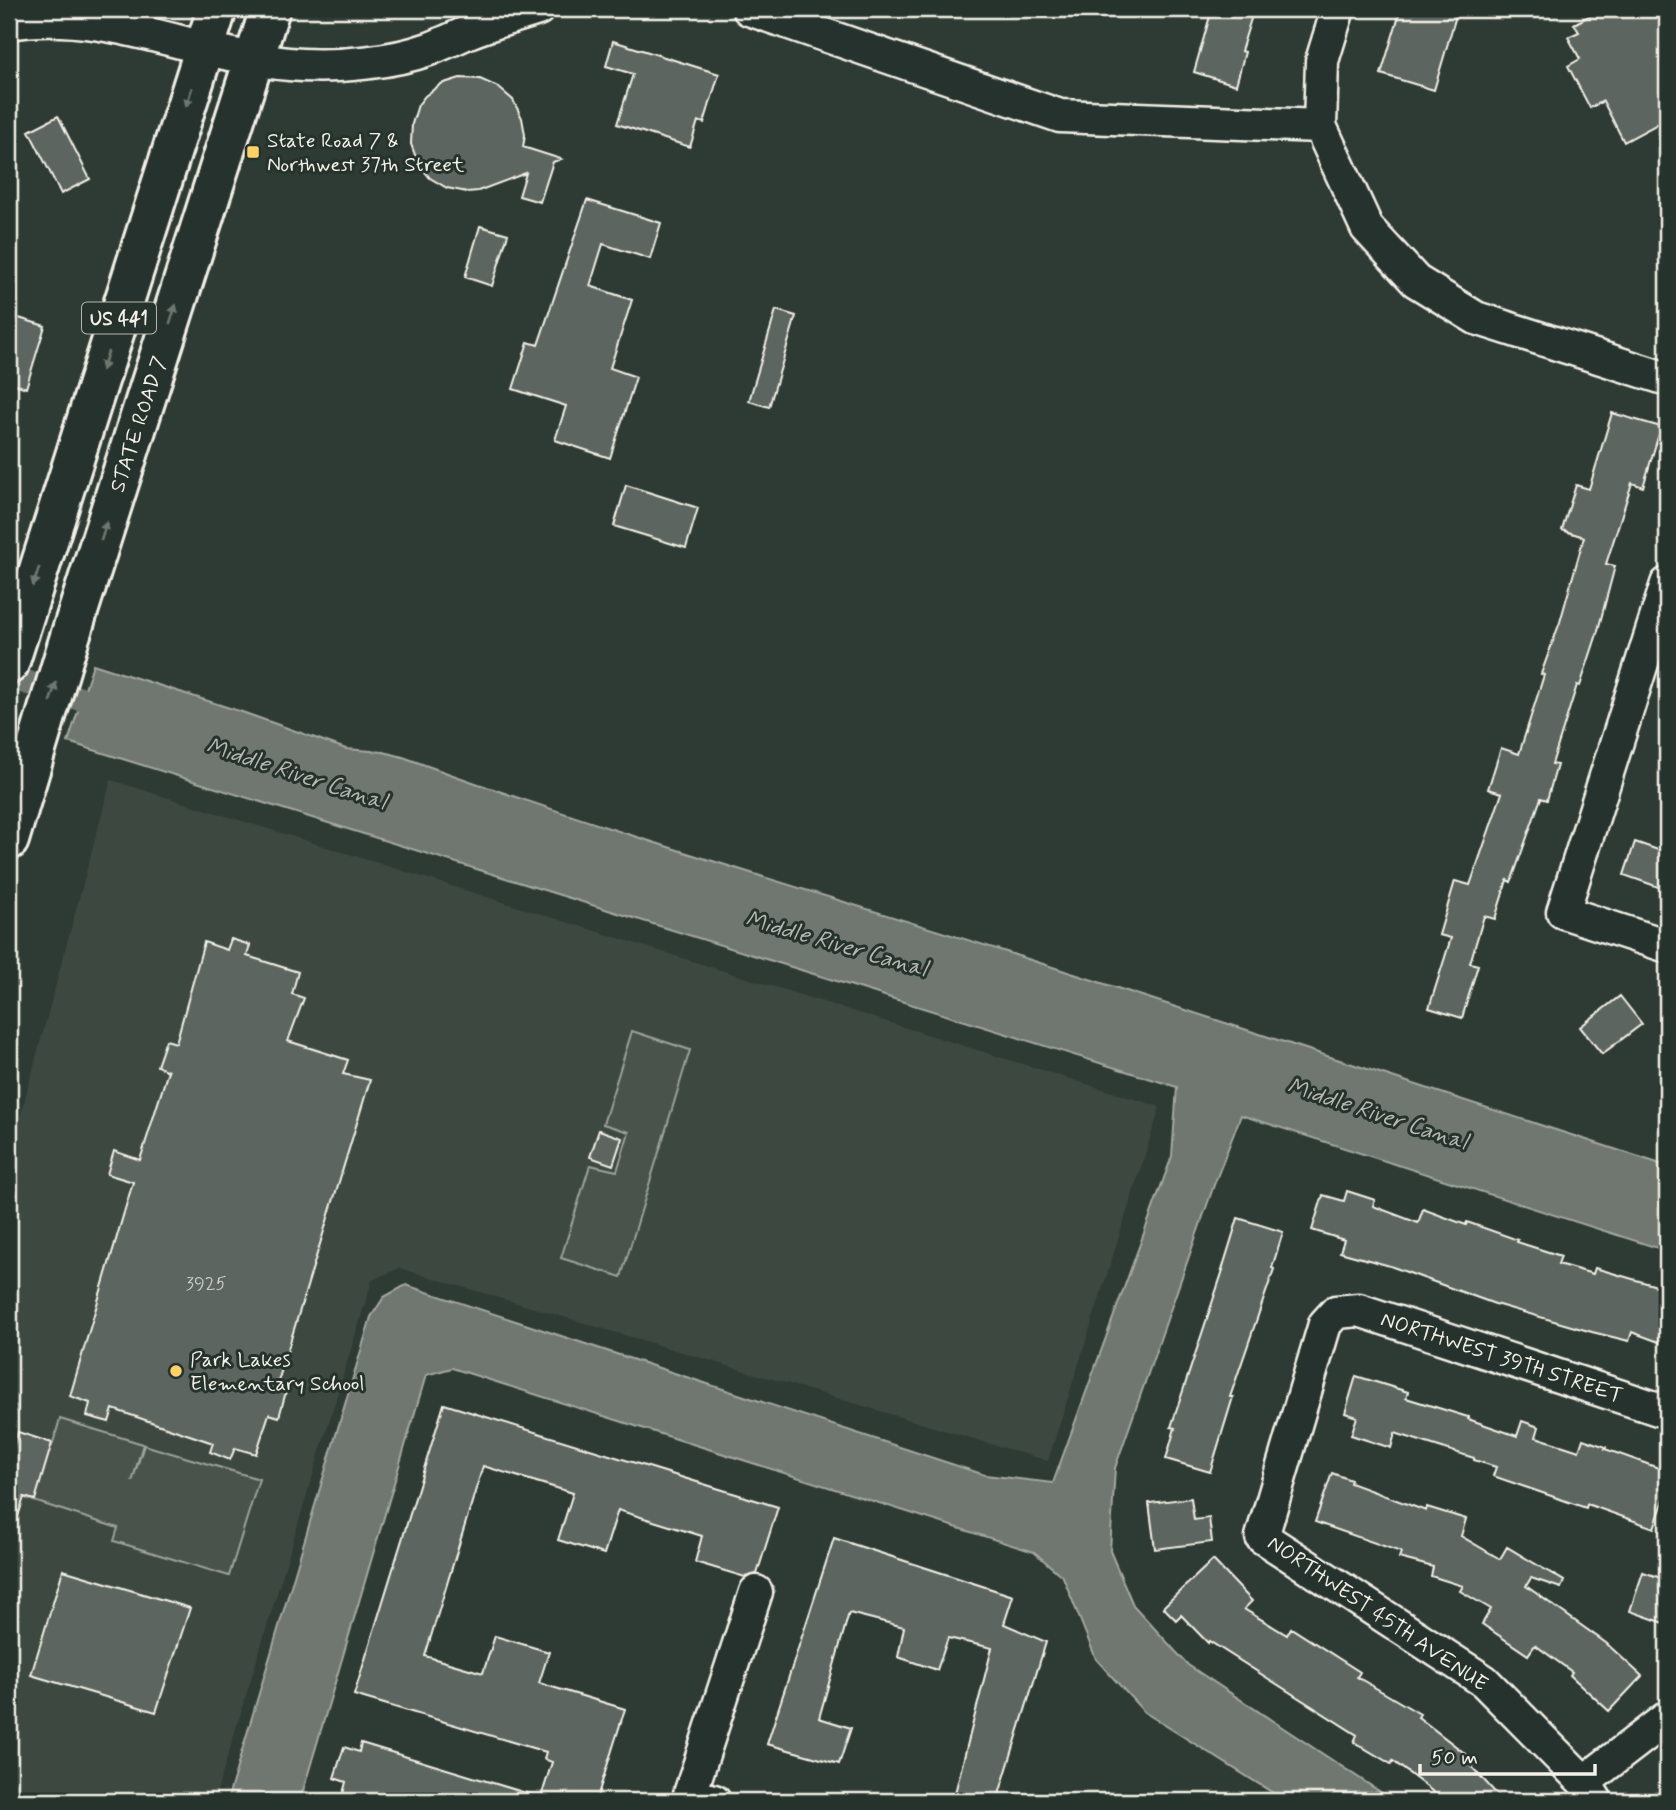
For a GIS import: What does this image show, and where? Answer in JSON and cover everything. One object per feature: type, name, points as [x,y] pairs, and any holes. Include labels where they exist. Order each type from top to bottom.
[{"type":"main road","name":"US 441","points":[[9,664],[217,9]]},
{"type":"main road","name":"STATE ROAD 7","points":[[9,840],[68,643],[270,9]]},
{"type":"street","points":[[9,23],[30,19],[125,27],[254,59],[302,65],[344,64],[426,50],[469,32],[538,9]]},
{"type":"street","points":[[749,9],[1060,116],[1320,126]]},
{"type":"street","points":[[1338,9],[1322,61],[1320,126],[1367,228],[1416,281],[1476,318],[1667,379]]},
{"type":"street","points":[[1667,584],[1656,662],[1563,912],[1667,946]]},
{"type":"street","name":"NORTHWEST 39TH STREET","points":[[1336,1312],[1359,1310],[1667,1412]]},
{"type":"street","name":"NORTHWEST 45TH AVENUE","points":[[1336,1312],[1325,1324],[1262,1536],[1484,1681],[1590,1792]]},
{"type":"street","points":[[697,1799],[756,1592]]},
{"type":"street","points":[[1590,1792],[1667,1718]]},
{"type":"shaded area","name":"Park Lakes Elementary School","points":[[111,780],[1160,1107],[1048,1461],[399,1268],[372,1280],[214,1801],[9,1801],[9,1158]]},
{"type":"shaded area","points":[[632,1031],[690,1050],[621,1277],[561,1258],[590,1165],[617,1171],[629,1132],[603,1124]]},
{"type":"shaded area","points":[[9,1403],[17,1406],[10,1432],[52,1446],[60,1419],[143,1444],[132,1482],[144,1445],[259,1479],[229,1576],[114,1541],[118,1528],[9,1493]]},
{"type":"water","points":[[93,664],[346,749],[384,752],[403,757],[626,833],[1000,950],[1667,1166],[1667,1251],[1241,1115],[1115,1468],[1110,1551],[1133,1605],[1188,1665],[1394,1801],[1286,1801],[1144,1712],[1096,1659],[1063,1577],[1034,1552],[452,1368],[426,1375],[300,1801],[227,1801],[371,1317],[384,1297],[406,1285],[985,1475],[1053,1483],[1172,1156],[1177,1087],[68,742]]},
{"type":"building","points":[[1212,9],[1254,9],[1241,51],[1245,52],[1236,85],[1194,72]]},
{"type":"building","points":[[1401,9],[1458,9],[1434,90],[1381,74]]},
{"type":"building","points":[[1602,9],[1667,9],[1667,119],[1624,142],[1603,101],[1590,108],[1568,66],[1580,59],[1568,37],[1579,32],[1574,24]]},
{"type":"building","points":[[613,41],[719,74],[704,123],[698,121],[690,147],[617,124],[633,74],[606,66]]},
{"type":"building","points":[[460,78],[480,79],[498,87],[513,100],[522,118],[525,135],[523,147],[561,159],[553,162],[540,202],[519,196],[526,173],[478,191],[467,192],[447,188],[430,178],[418,163],[411,144],[412,124],[418,105],[441,84]]},
{"type":"building","points":[[58,116],[90,179],[61,194],[29,131]]},
{"type":"building","points":[[587,200],[661,223],[650,259],[603,244],[590,286],[632,300],[610,368],[636,377],[610,458],[555,440],[566,406],[513,389],[528,342],[538,345]]},
{"type":"building","points":[[480,226],[508,234],[492,286],[465,277]]},
{"type":"building","points":[[776,310],[796,316],[769,407],[749,401]]},
{"type":"building","points":[[9,315],[45,326],[26,388],[9,382]]},
{"type":"building","points":[[1612,413],[1661,427],[1643,487],[1632,483],[1606,564],[1615,566],[1597,634],[1580,686],[1577,685],[1552,764],[1557,765],[1547,800],[1541,798],[1511,882],[1507,880],[1495,919],[1484,916],[1470,963],[1478,965],[1462,1018],[1429,1008],[1451,938],[1439,935],[1455,881],[1470,885],[1502,793],[1488,789],[1501,748],[1519,754],[1584,537],[1562,530],[1576,485],[1589,489]]},
{"type":"building","points":[[626,485],[698,508],[686,548],[614,526]]},
{"type":"building","points":[[1635,842],[1667,853],[1667,890],[1624,875]]},
{"type":"building","name":"Park Lakes Elementary School","points":[[231,939],[250,945],[247,956],[298,972],[292,994],[304,998],[288,1041],[348,1060],[343,1074],[370,1080],[277,1385],[287,1388],[279,1417],[269,1414],[256,1454],[235,1448],[230,1460],[210,1452],[213,1443],[113,1409],[109,1422],[87,1416],[90,1403],[70,1396],[133,1182],[107,1174],[114,1151],[140,1160],[168,1071],[157,1066],[166,1040],[176,1043],[204,942],[227,950]]},
{"type":"building","points":[[1620,996],[1642,1024],[1602,1054],[1580,1027]]},
{"type":"building","points":[[599,1130],[622,1138],[613,1165],[590,1157]]},
{"type":"building","points":[[1347,1191],[1375,1200],[1373,1206],[1418,1223],[1423,1209],[1561,1256],[1558,1264],[1593,1274],[1595,1268],[1667,1289],[1667,1345],[1632,1332],[1629,1341],[1592,1332],[1495,1304],[1390,1266],[1340,1252],[1344,1240],[1312,1230],[1323,1195],[1344,1201]]},
{"type":"building","points":[[1238,1218],[1283,1232],[1272,1268],[1274,1269],[1230,1397],[1233,1397],[1210,1472],[1166,1459],[1175,1428],[1171,1427]]},
{"type":"building","points":[[1356,1376],[1408,1392],[1406,1398],[1468,1417],[1517,1436],[1522,1421],[1539,1427],[1536,1437],[1579,1451],[1583,1439],[1667,1471],[1667,1491],[1654,1528],[1587,1504],[1586,1508],[1493,1476],[1496,1467],[1395,1433],[1391,1448],[1351,1435],[1357,1417],[1345,1413]]},
{"type":"building","points":[[444,1404],[778,1507],[757,1574],[745,1577],[695,1562],[702,1536],[618,1510],[604,1554],[558,1540],[573,1493],[483,1466],[425,1656],[483,1673],[495,1636],[549,1652],[539,1683],[625,1709],[596,1801],[540,1801],[552,1762],[544,1759],[546,1752],[354,1695]]},
{"type":"building","points":[[18,1432],[52,1443],[35,1500],[24,1497],[13,1533],[9,1532],[9,1463]]},
{"type":"building","points":[[1332,1473],[1351,1480],[1350,1483],[1426,1511],[1427,1507],[1466,1519],[1461,1536],[1500,1559],[1507,1547],[1564,1581],[1561,1588],[1531,1578],[1526,1586],[1606,1643],[1642,1676],[1609,1711],[1570,1675],[1572,1672],[1535,1645],[1528,1655],[1482,1624],[1491,1609],[1460,1591],[1463,1586],[1431,1576],[1433,1567],[1399,1558],[1401,1552],[1315,1522]]},
{"type":"building","points":[[1191,1498],[1194,1520],[1209,1518],[1212,1542],[1155,1549],[1149,1503]]},
{"type":"building","points":[[834,1538],[1013,1596],[1004,1624],[1046,1642],[997,1801],[953,1801],[992,1648],[948,1638],[937,1670],[898,1657],[904,1627],[849,1613],[819,1718],[851,1728],[839,1764],[767,1744]]},
{"type":"building","points":[[1213,1560],[1252,1601],[1244,1609],[1287,1635],[1291,1628],[1360,1672],[1357,1677],[1420,1714],[1418,1717],[1476,1762],[1472,1767],[1503,1801],[1445,1801],[1393,1761],[1391,1764],[1354,1742],[1357,1735],[1209,1641],[1208,1643],[1181,1615],[1176,1620],[1163,1607]]},
{"type":"building","points":[[63,1570],[190,1608],[156,1712],[31,1675]]},
{"type":"building","points":[[1643,1572],[1667,1580],[1667,1624],[1630,1611]]},
{"type":"building","points":[[361,1743],[539,1797],[538,1801],[341,1801],[346,1782],[334,1778],[344,1747],[359,1752]]},
{"type":"waterway","name":"Middle River Canal","points":[[9,677],[113,709]]},
{"type":"place","name":"State Road 7 & Northwest 37th Street","points":[[253,152]]},
{"type":"place","name":"Park Lakes Elementary School","points":[[176,1371]]}]
